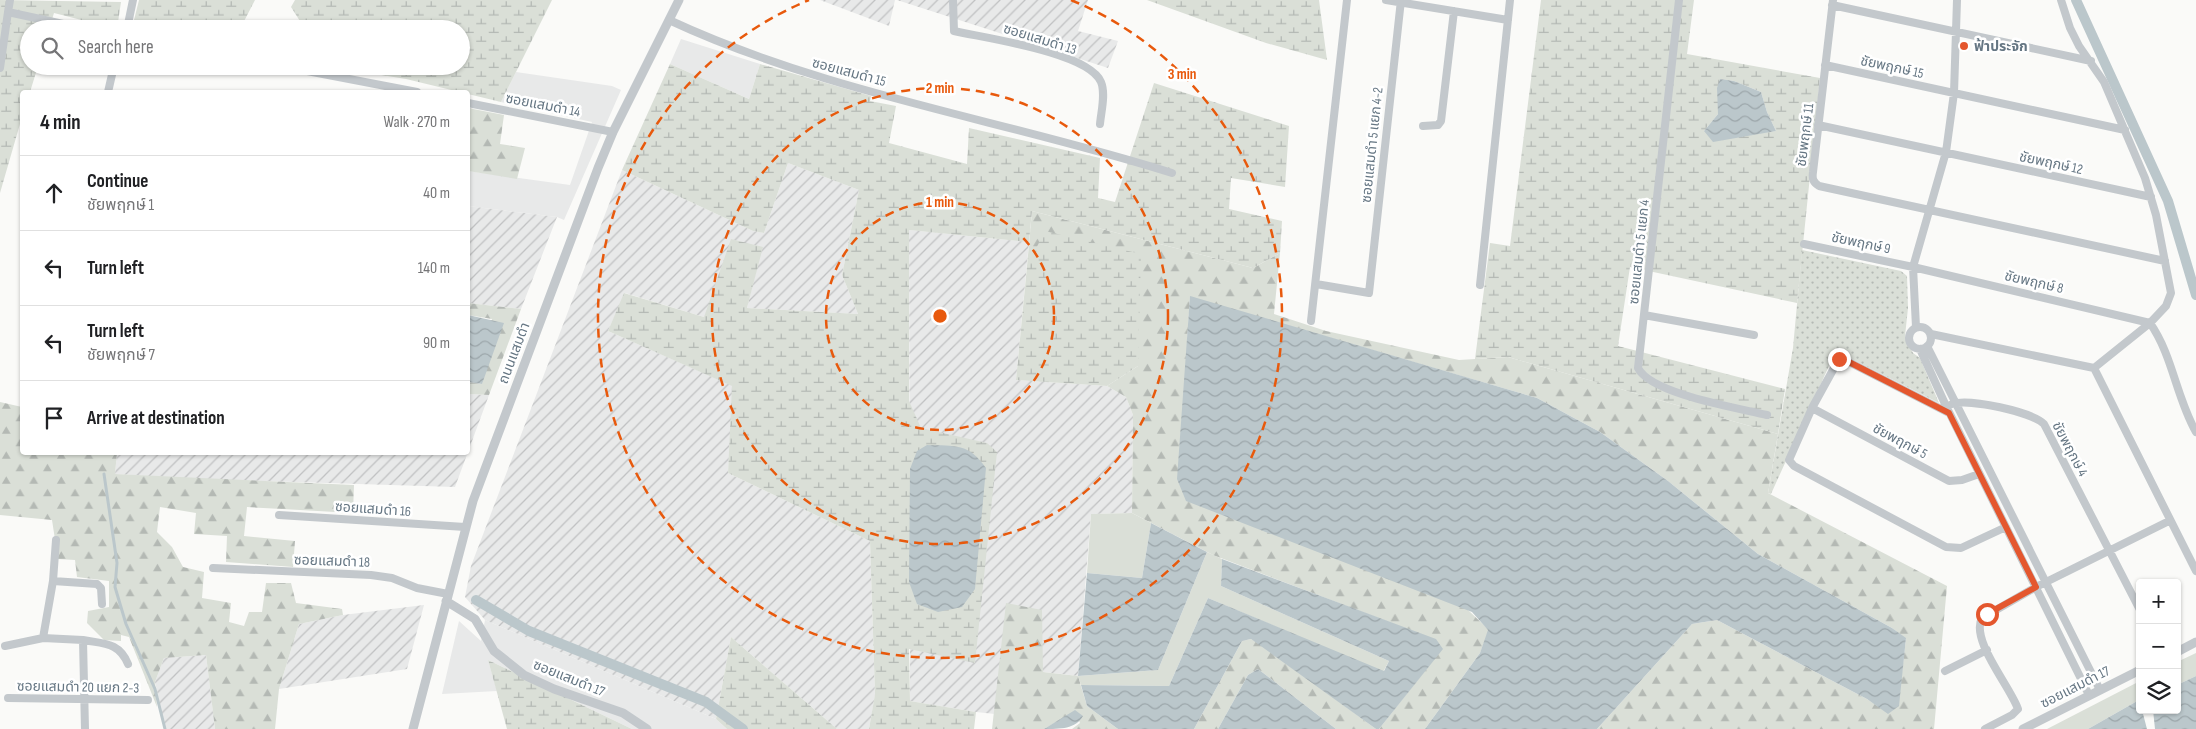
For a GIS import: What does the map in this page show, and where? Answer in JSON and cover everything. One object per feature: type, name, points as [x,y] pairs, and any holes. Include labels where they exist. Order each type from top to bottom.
[{"type":"street","points":[[0,68],[10,0]]},
{"type":"street","points":[[129,20],[133,0]]},
{"type":"street","name":"ถนนแสมดำ","points":[[413,729],[465,527],[613,132],[679,0]]},
{"type":"street","name":"ซอยแสมดำ 13","points":[[953,0],[954,31],[1000,39],[1046,52],[1070,60],[1092,71],[1100,79],[1103,87],[1100,124]]},
{"type":"street","points":[[1311,321],[1347,0]]},
{"type":"street","points":[[1386,0],[1508,20]]},
{"type":"street","points":[[1480,285],[1510,0]]},
{"type":"street","name":"ซอยแสมดำ 5 แยก 4","points":[[1679,0],[1638,368],[1648,380],[1666,389],[1766,415]]},
{"type":"street","points":[[1916,327],[1913,267],[1946,152],[1954,93],[1957,0]]},
{"type":"street","points":[[2061,0],[2070,28],[2104,82],[2125,130],[2150,197],[2165,261],[2170,299],[2150,323],[2094,368]]},
{"type":"street","name":"ซอยแสมดำ 5 แยก 4-2","points":[[1316,284],[1369,293],[1401,1]]},
{"type":"street","points":[[1832,2],[2091,60]]},
{"type":"street","name":"ชัยพฤกษ์ 11","points":[[1832,2],[1812,179],[1815,183],[1930,209]]},
{"type":"street","points":[[1423,126],[1438,125],[1441,121],[1454,11]]},
{"type":"street","points":[[8,12],[45,20]]},
{"type":"street","name":"ซอยแสมดำ 15","points":[[668,20],[740,51],[805,73],[1096,149],[1172,173]]},
{"type":"street","name":"ชัยพฤกษ์ 15","points":[[1825,65],[2125,130]]},
{"type":"street","points":[[108,90],[112,75]]},
{"type":"street","points":[[328,75],[407,90]]},
{"type":"street","name":"ซอยแสมดำ 14","points":[[470,103],[613,132]]},
{"type":"street","name":"ชัยพฤกษ์ 12","points":[[1818,125],[2150,197]]},
{"type":"street","points":[[1930,209],[2165,261]]},
{"type":"street","name":"ชัยพฤกษ์ 9","points":[[1804,244],[1913,267]]},
{"type":"street","name":"ชัยพฤกษ์ 8","points":[[1913,267],[2150,323]]},
{"type":"street","points":[[1644,314],[1754,335]]},
{"type":"street","points":[[2150,323],[2164,346],[2188,416],[2196,432]]},
{"type":"street","points":[[1924,347],[1913,346],[1909,340],[1910,332],[1916,327],[1923,327],[1931,334],[2094,368]]},
{"type":"street","points":[[1931,334],[1924,347],[1948,410],[2089,695]]},
{"type":"street","points":[[1924,347],[2003,494],[2100,690]]},
{"type":"street","points":[[1948,410],[1842,359],[1836,362],[1789,456],[1794,466],[1946,547],[1961,548],[2006,527]]},
{"type":"street","points":[[2094,368],[2196,571]]},
{"type":"street","name":"ชัยพฤกษ์ 4","points":[[1948,410],[1955,402],[1977,404],[2039,419],[2109,550]]},
{"type":"street","name":"ชัยพฤกษ์ 5","points":[[1812,408],[1949,481],[1962,480],[1979,474]]},
{"type":"street","points":[[1992,499],[2003,494]]},
{"type":"street","name":"ซอยแสมดำ 16","points":[[279,515],[465,527]]},
{"type":"street","points":[[1985,729],[2012,715],[2018,709],[1987,650],[1979,630],[1982,618],[2036,587],[2169,520]]},
{"type":"street","points":[[43,638],[53,581],[56,540]]},
{"type":"street","points":[[2109,550],[2136,602]]},
{"type":"street","points":[[2020,555],[2030,551]]},
{"type":"street","name":"ซอยแสมดำ 18","points":[[213,568],[371,575],[392,578],[447,598]]},
{"type":"street","points":[[53,581],[97,584],[101,588],[102,604]]},
{"type":"street","name":"ซอยแสมดำ 17","points":[[447,598],[475,619],[494,651],[524,675],[554,689],[622,713],[647,729]]},
{"type":"street","points":[[2056,627],[2067,621]]},
{"type":"street","points":[[5,646],[43,638],[83,640],[116,647],[121,650],[128,664]]},
{"type":"street","points":[[83,640],[85,729]]},
{"type":"street","points":[[2181,650],[2196,642]]},
{"type":"street","points":[[1945,671],[1987,650]]},
{"type":"street","name":"ซอยแสมดำ 17","points":[[2024,729],[2136,672]]},
{"type":"street","name":"ซอยแสมดำ 20 แยก 2-3","points":[[8,698],[148,700]]},
{"type":"shaded area","points":[[820,0],[895,0],[889,26]]},
{"type":"shaded area","points":[[897,0],[1088,0],[1078,31],[1118,41],[1108,68]]},
{"type":"shaded area","points":[[681,39],[760,64],[749,99],[670,64]]},
{"type":"shaded area","points":[[516,72],[612,86],[621,90],[564,220],[557,217],[470,206],[470,171],[570,185],[592,122],[501,102]]},
{"type":"shaded area","points":[[788,163],[859,190],[842,275],[858,314],[747,308],[762,247],[704,317],[625,293],[608,331],[733,386],[728,473],[870,541],[875,695],[869,729],[837,729],[731,637],[716,719],[485,620],[465,597],[471,566],[622,170],[753,231],[764,233]]},
{"type":"shaded area","points":[[470,206],[557,217],[521,309],[470,303]]},
{"type":"shaded area","points":[[909,230],[1029,242],[1016,380],[1107,386],[1126,397],[1133,415],[1132,513],[1091,514],[1078,676],[1044,672],[1042,719],[976,712],[910,701]]},
{"type":"shaded area","points":[[470,394],[489,395],[470,447]]},
{"type":"shaded area","points":[[117,455],[467,455],[455,487],[196,479],[115,474]]},
{"type":"shaded area","points":[[424,605],[407,669],[279,689],[299,624],[343,615]]},
{"type":"shaded area","points":[[485,620],[716,719],[727,729],[632,729],[488,660],[497,691],[442,694],[459,621],[481,641]]},
{"type":"shaded area","points":[[206,655],[215,729],[165,729],[155,682],[164,658]]},
{"type":"green space","points":[[0,0],[121,2],[118,20],[82,20],[54,13],[52,20],[20,20],[20,75],[35,75],[31,90],[20,90],[20,124],[0,193]]},
{"type":"green space","points":[[139,0],[255,0],[245,20],[134,20]]},
{"type":"green space","points":[[295,0],[552,0],[501,102],[470,94],[470,90],[451,90],[381,75],[470,75],[470,20],[299,20],[291,7]]},
{"type":"green space","points":[[1147,0],[1319,0],[1327,60],[1266,43]]},
{"type":"green space","points":[[1541,0],[1694,0],[1687,54],[1820,78],[1797,303],[1630,267],[1618,346],[1785,389],[1778,434],[1508,357],[1475,359],[1490,243],[1510,246]],"holes":[[[1720,79],[1734,81],[1761,92],[1767,112],[1776,131],[1749,134],[1704,131],[1718,114]]]},
{"type":"green space","points":[[670,64],[749,99],[760,64],[871,96],[870,101],[896,106],[889,143],[967,164],[969,128],[1100,158],[1098,198],[1115,202],[1154,83],[1289,126],[1285,187],[1231,178],[1229,209],[1282,221],[1280,253],[1253,268],[1032,211],[1029,242],[909,230],[909,401],[921,428],[987,443],[997,452],[975,663],[909,649],[910,701],[976,712],[974,729],[869,729],[875,694],[870,541],[728,473],[732,386],[608,331],[624,293],[704,317],[731,239],[763,247],[747,308],[858,314],[842,275],[859,190],[788,163],[764,233],[753,231],[622,170]]},
{"type":"green space","points":[[470,108],[504,115],[500,144],[525,148],[517,179],[470,171]]},
{"type":"green space","points":[[1032,211],[1253,268],[1280,253],[1274,314],[1326,331],[1459,360],[1508,357],[1778,434],[1768,493],[1947,586],[1934,729],[1597,729],[1692,624],[1717,620],[1867,699],[1888,713],[1902,672],[1906,639],[1892,628],[1758,554],[1668,481],[1600,432],[1537,398],[1190,297],[1187,343],[1489,630],[1480,653],[1425,729],[1379,729],[1442,649],[1436,640],[1213,555],[1132,513],[1133,415],[1126,397],[1107,386],[1138,366],[1027,266]]},
{"type":"green space","points":[[1045,231],[1141,254],[1138,366],[1107,386],[1016,380],[1027,266]]},
{"type":"green space","points":[[1802,250],[1901,271],[1907,276],[1908,308],[1905,336],[1913,353],[1920,358],[1939,403],[1840,353],[1833,357],[1771,494],[1768,493],[1793,348]]},
{"type":"green space","points":[[470,303],[521,309],[489,395],[470,394],[470,382],[482,384],[492,319],[470,315]]},
{"type":"green space","points":[[0,402],[20,407],[20,455],[117,455],[115,474],[354,485],[353,513],[247,507],[244,536],[295,541],[293,567],[226,562],[227,536],[194,534],[196,513],[160,507],[157,532],[172,547],[183,567],[204,572],[202,598],[231,603],[229,622],[244,626],[249,612],[262,612],[266,583],[291,583],[296,603],[342,609],[343,615],[299,624],[279,689],[275,729],[215,729],[206,655],[164,658],[155,682],[157,707],[129,637],[121,635],[121,641],[104,640],[87,623],[88,611],[109,607],[109,581],[77,577],[75,560],[58,559],[52,520],[0,515]]},
{"type":"green space","points":[[1132,513],[1151,523],[1142,578],[1087,573],[1091,514]]},
{"type":"green space","points":[[1207,552],[1222,559],[1221,586],[1389,661],[1383,672],[1208,598],[1169,686],[1081,685],[1078,676],[1158,670]]},
{"type":"green space","points":[[1006,603],[1042,610],[1043,672],[1078,676],[1087,706],[1118,729],[1072,729],[1080,723],[1075,711],[1044,729],[992,729]]},
{"type":"green space","points":[[731,637],[837,729],[727,729],[716,719]]},
{"type":"green space","points":[[1251,639],[1376,729],[1336,729],[1258,669],[1248,675],[1218,729],[1194,729],[1242,641]]},
{"type":"green space","points":[[2196,653],[2196,676],[2181,683],[2181,669],[2181,660]]},
{"type":"green space","points":[[488,660],[632,729],[507,729]]},
{"type":"green space","points":[[2136,683],[2136,702],[2088,729],[2047,729]]},
{"type":"water","points":[[1720,79],[1734,81],[1761,92],[1767,112],[1776,131],[1713,142],[1704,131],[1718,114],[1717,88]]},
{"type":"water","points":[[1190,296],[1537,398],[1600,432],[1668,481],[1758,554],[1892,628],[1906,638],[1899,706],[1888,714],[1867,699],[1717,620],[1692,624],[1597,729],[1425,729],[1480,653],[1488,630],[1472,612],[1186,501],[1177,479]]},
{"type":"water","points":[[470,315],[504,323],[482,384],[470,382]]},
{"type":"water","points":[[927,445],[953,446],[967,450],[974,454],[986,468],[975,589],[962,607],[938,612],[917,604],[909,582],[910,469],[917,451]]},
{"type":"water","points":[[1151,523],[1207,552],[1158,670],[1078,676],[1087,573],[1142,578]]},
{"type":"water","points":[[1222,559],[1436,639],[1443,649],[1379,729],[1376,729],[1251,639],[1242,641],[1194,729],[1118,729],[1087,706],[1081,685],[1169,686],[1208,598],[1384,671],[1389,661],[1221,586]]},
{"type":"water","points":[[1258,669],[1336,729],[1218,729],[1248,675]]},
{"type":"water","points":[[2196,676],[2196,729],[2155,729],[2153,714],[2181,714],[2181,683]]},
{"type":"water","points":[[2136,702],[2136,714],[2143,714],[2147,729],[2088,729]]},
{"type":"water","points":[[1075,710],[1083,716],[1076,724],[1062,728],[1044,729]]},
{"type":"waterway","points":[[2076,0],[2168,201],[2196,295]]},
{"type":"waterway","points":[[104,474],[117,563],[115,587],[126,624],[155,689],[165,729]]},
{"type":"waterway","points":[[476,600],[529,631],[706,702],[743,729]]},
{"type":"place","name":"ฟ้าประจัก","points":[[1964,46]]},
{"type":"route","points":[[1839,359],[1845,360],[1949,413],[2036,587],[1987,614]]}]
